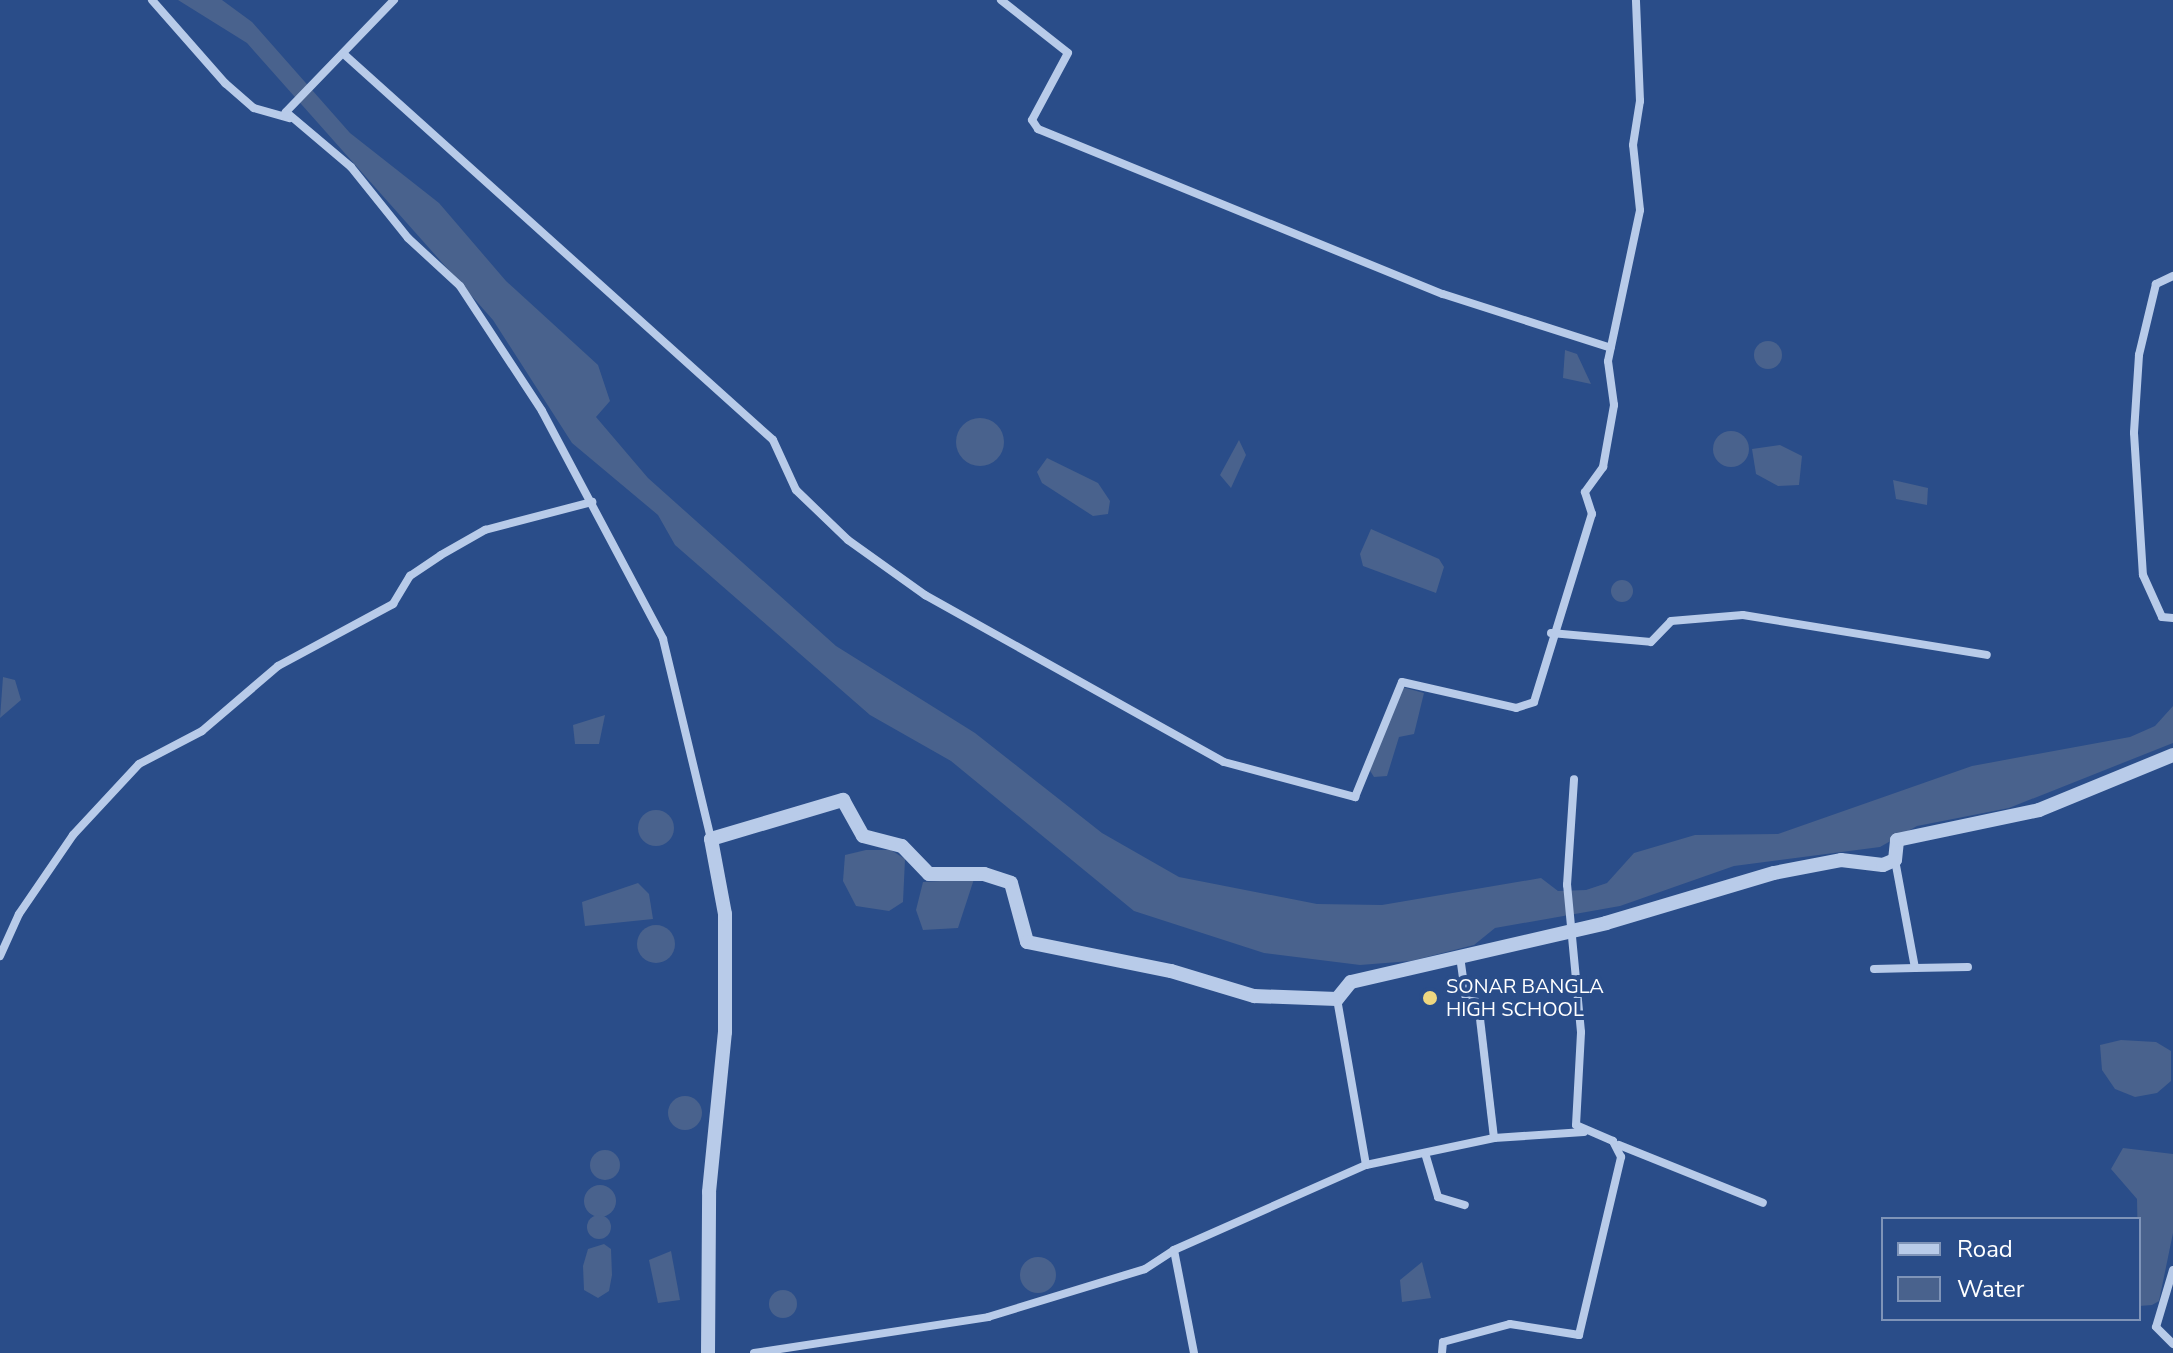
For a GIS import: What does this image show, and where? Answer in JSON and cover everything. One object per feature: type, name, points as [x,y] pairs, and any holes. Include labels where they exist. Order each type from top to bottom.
[{"type":"street","points":[[152,0],[234,91],[254,108],[290,118],[351,167],[408,238],[460,286],[592,502],[663,639],[711,839],[725,914],[708,1353]]},
{"type":"street","points":[[290,118],[286,107],[346,56],[394,0]]},
{"type":"street","points":[[1001,0],[1068,53],[1032,120],[1038,129],[1443,294],[1611,348]]},
{"type":"street","points":[[346,56],[773,440],[796,490],[848,540],[925,595],[1224,762],[1355,797],[1402,682],[1529,709],[1551,633],[1592,514],[1585,492],[1603,467],[1614,405],[1606,384],[1640,210],[1633,145],[1640,101],[1636,0]]},
{"type":"street","points":[[2173,276],[2156,284],[2139,355],[2134,433],[2143,575],[2162,617],[2173,618]]},
{"type":"street","points":[[0,956],[19,914],[73,835],[139,764],[202,731],[278,666],[393,604],[410,576],[441,555],[485,530],[592,502]]},
{"type":"street","points":[[1551,633],[1651,642],[1671,621],[1743,615],[1987,655]]},
{"type":"street","points":[[1915,968],[1895,860],[1897,840],[2039,810],[2173,755]]},
{"type":"street","points":[[1574,779],[1567,885],[1581,1032],[1576,1125],[1584,1132],[1763,1203]]},
{"type":"street","points":[[711,839],[843,800],[863,836],[902,846],[929,874],[984,874],[1011,883],[1027,942],[1254,996],[1337,999]]},
{"type":"street","points":[[1366,1165],[1337,999],[1351,982],[1774,873],[1841,860],[1895,860]]},
{"type":"street","points":[[1460,956],[1466,1000],[1478,1002],[1494,1138]]},
{"type":"street","points":[[1874,969],[1968,967]]},
{"type":"street","points":[[754,1353],[988,1317],[1145,1269],[1174,1250],[1366,1165],[1494,1138],[1584,1132]]},
{"type":"street","points":[[1442,1353],[1443,1342],[1510,1324],[1579,1335],[1619,1145]]},
{"type":"street","points":[[1425,1153],[1438,1197],[1465,1205]]},
{"type":"street","points":[[1174,1250],[1194,1353]]},
{"type":"street","points":[[2173,1270],[2156,1327],[2173,1344]]},
{"type":"water","points":[[178,0],[222,0],[252,22],[350,133],[439,203],[506,281],[598,365],[610,401],[596,417],[648,478],[836,646],[975,733],[1102,833],[1179,877],[1317,904],[1382,905],[1541,878],[1558,891],[1586,890],[1607,883],[1634,853],[1695,835],[1778,834],[1972,766],[2130,737],[2155,726],[2173,706],[2173,743],[2009,808],[1917,826],[1880,847],[1734,866],[1620,906],[1495,928],[1474,945],[1411,961],[1360,965],[1264,953],[1134,911],[951,761],[870,715],[675,545],[658,515],[572,443],[493,320],[247,43]]},
{"type":"water","points":[[1768,341],[1778,345],[1782,355],[1778,365],[1768,369],[1758,365],[1754,355],[1758,345]]},
{"type":"water","points":[[1565,350],[1577,354],[1591,384],[1563,378]]},
{"type":"water","points":[[980,418],[997,425],[1004,442],[997,459],[980,466],[963,459],[956,442],[963,425]]},
{"type":"water","points":[[1731,431],[1744,436],[1749,449],[1744,462],[1731,467],[1718,462],[1713,449],[1718,436]]},
{"type":"water","points":[[1239,440],[1246,455],[1231,488],[1220,475]]},
{"type":"water","points":[[1780,445],[1802,456],[1799,485],[1778,486],[1756,474],[1752,449]]},
{"type":"water","points":[[1047,458],[1098,483],[1110,501],[1108,514],[1093,516],[1042,483],[1037,472]]},
{"type":"water","points":[[1893,480],[1928,488],[1927,505],[1896,499]]},
{"type":"water","points":[[1371,529],[1439,559],[1444,567],[1436,593],[1363,566],[1360,554]]},
{"type":"water","points":[[1622,580],[1630,583],[1633,591],[1630,599],[1622,602],[1614,599],[1611,591],[1614,583]]},
{"type":"water","points":[[3,677],[15,680],[21,700],[0,718]]},
{"type":"water","points":[[1402,687],[1424,693],[1414,734],[1399,737],[1387,776],[1374,777],[1367,766]]},
{"type":"water","points":[[605,715],[599,744],[575,744],[573,725]]},
{"type":"water","points":[[656,810],[669,815],[674,828],[669,841],[656,846],[643,841],[638,828],[643,815]]},
{"type":"water","points":[[866,850],[891,850],[905,859],[903,902],[889,911],[856,906],[843,881],[845,855]]},
{"type":"water","points":[[974,879],[958,928],[923,930],[916,910],[923,882]]},
{"type":"water","points":[[638,883],[649,894],[653,919],[585,926],[582,902]]},
{"type":"water","points":[[656,925],[670,930],[675,944],[670,958],[656,963],[642,958],[637,944],[642,930]]},
{"type":"water","points":[[2121,1040],[2156,1042],[2171,1051],[2171,1081],[2157,1093],[2135,1097],[2115,1089],[2102,1070],[2100,1045]]},
{"type":"water","points":[[685,1096],[697,1101],[702,1113],[697,1125],[685,1130],[673,1125],[668,1113],[673,1101]]},
{"type":"water","points":[[2123,1148],[2173,1154],[2173,1233],[2159,1301],[2152,1305],[2141,1306],[2141,1217],[2137,1217],[2137,1199],[2111,1169]]},
{"type":"water","points":[[605,1150],[616,1154],[620,1165],[616,1176],[605,1180],[594,1176],[590,1165],[594,1154]]},
{"type":"water","points":[[600,1185],[611,1190],[616,1201],[611,1212],[600,1217],[589,1212],[584,1201],[589,1190]]},
{"type":"water","points":[[594,1215],[604,1215],[611,1222],[611,1232],[604,1239],[594,1239],[587,1232],[587,1222]]},
{"type":"water","points":[[604,1244],[611,1249],[612,1275],[609,1291],[598,1298],[584,1290],[583,1266],[588,1249]]},
{"type":"water","points":[[671,1251],[680,1300],[658,1303],[649,1260]]},
{"type":"water","points":[[1038,1257],[1051,1262],[1056,1275],[1051,1288],[1038,1293],[1025,1288],[1020,1275],[1025,1262]]},
{"type":"water","points":[[1422,1262],[1431,1298],[1402,1302],[1400,1280]]},
{"type":"water","points":[[783,1290],[793,1294],[797,1304],[793,1314],[783,1318],[773,1314],[769,1304],[773,1294]]},
{"type":"place","name":"SONAR BANGLA HIGH SCHOOL","points":[[1430,998]]}]
